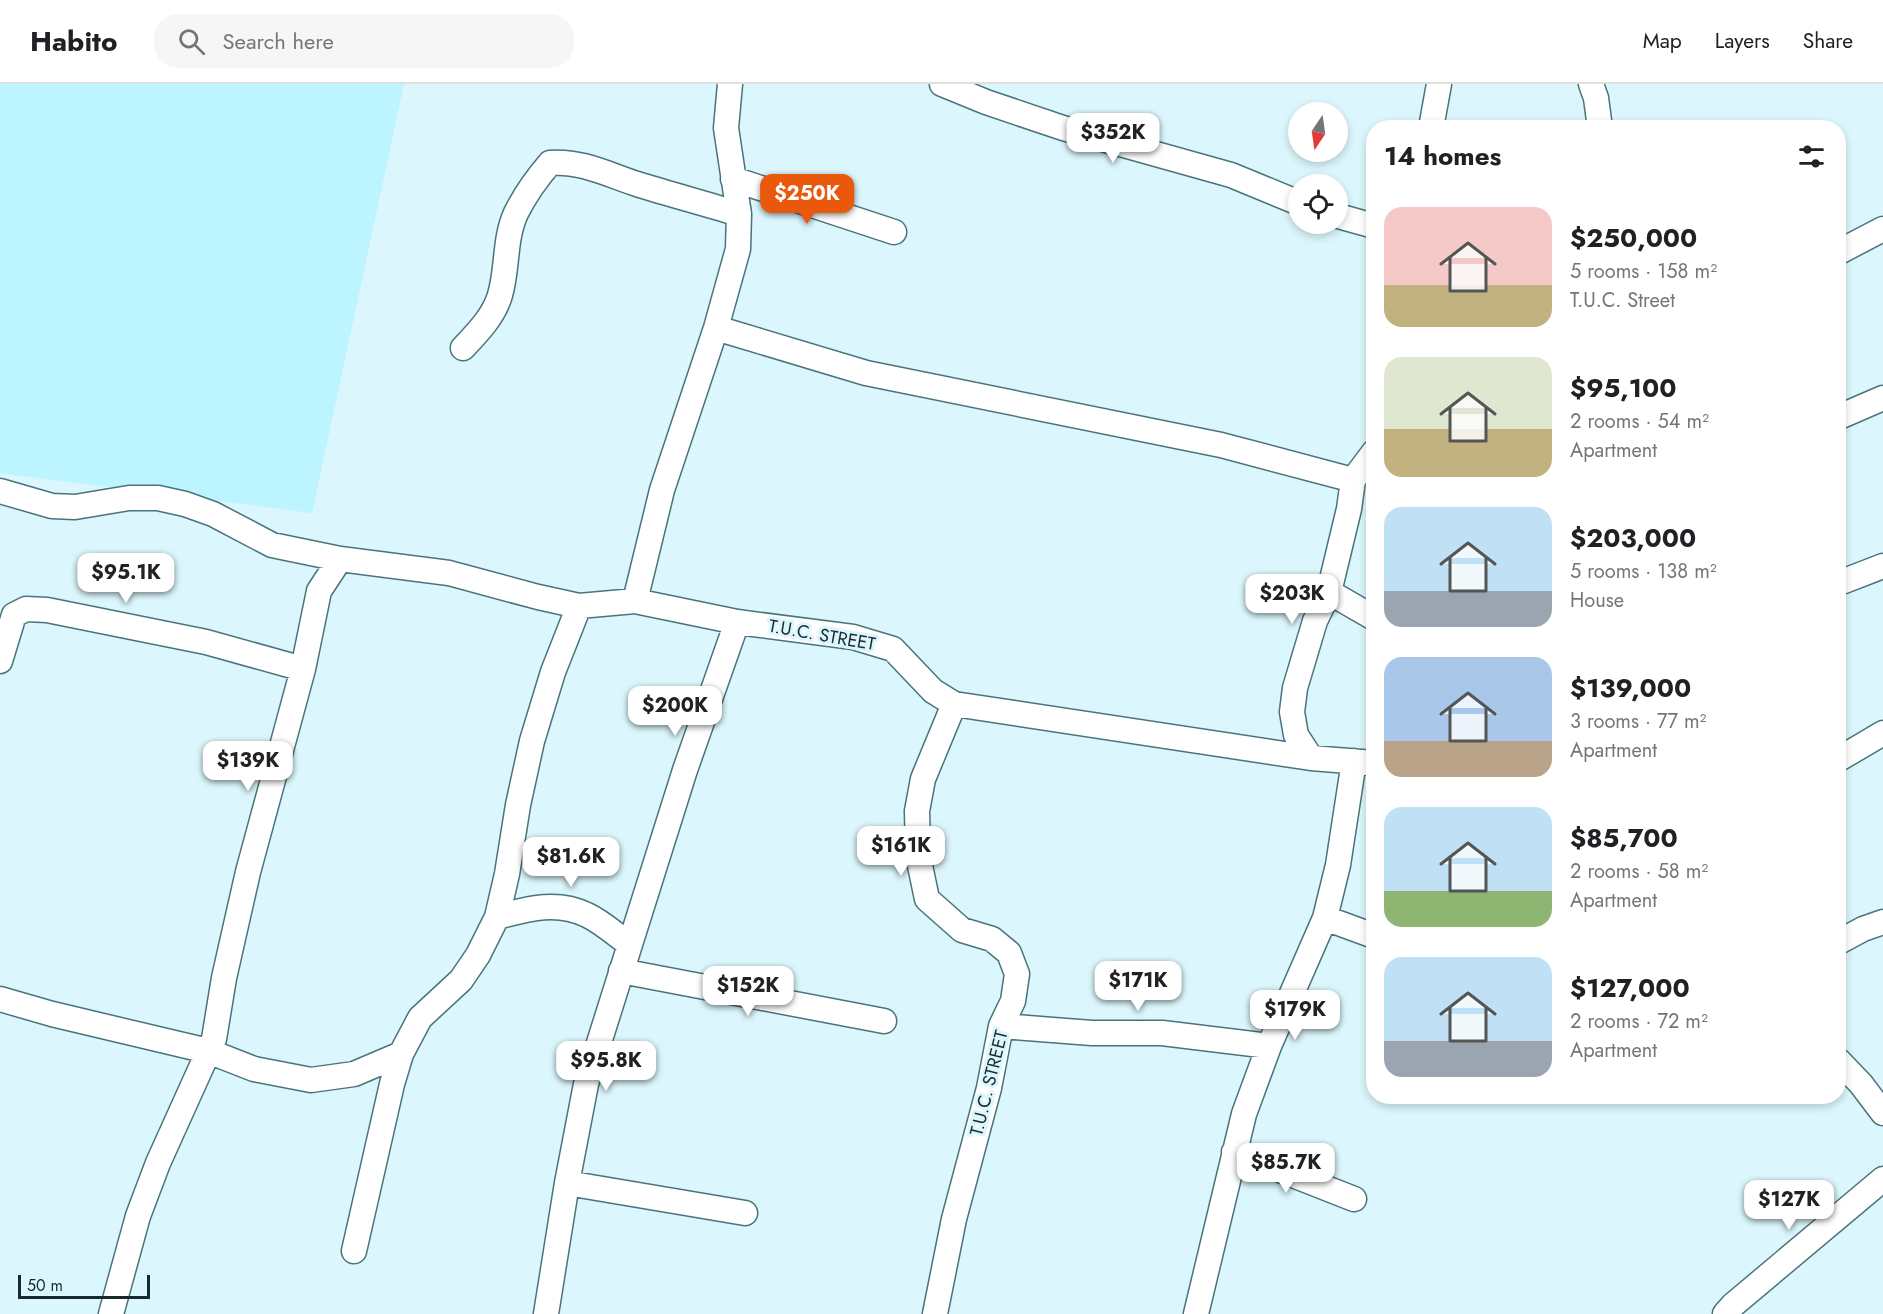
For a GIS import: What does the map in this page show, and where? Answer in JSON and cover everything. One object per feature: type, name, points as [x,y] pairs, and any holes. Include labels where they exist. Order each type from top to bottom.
[{"type":"street","points":[[635,601],[662,490],[716,328],[738,249],[740,214],[726,128],[730,84]]},
{"type":"street","points":[[942,84],[986,102],[1063,128],[1223,172],[1288,199]]},
{"type":"street","points":[[1432,120],[1439,84]]},
{"type":"street","points":[[1591,84],[1596,98],[1599,120]]},
{"type":"street","points":[[463,348],[487,322],[500,296],[508,239],[516,214],[536,180],[550,163],[565,161],[585,166],[638,185],[740,214]]},
{"type":"street","points":[[733,179],[894,232]]},
{"type":"street","points":[[1348,219],[1366,224]]},
{"type":"street","points":[[1846,248],[1883,229]]},
{"type":"street","points":[[716,328],[866,374],[1052,409],[1221,445],[1353,480]]},
{"type":"street","points":[[1846,414],[1883,398]]},
{"type":"street","points":[[1311,758],[1296,735],[1292,712],[1295,688],[1315,621],[1329,592],[1349,509],[1353,480],[1366,463]]},
{"type":"street","name":"T.U.C. STREET","points":[[0,491],[52,506],[75,507],[129,498],[158,498],[213,514],[272,545],[340,559],[449,573],[579,606],[635,601],[737,622],[853,637],[893,649],[933,691],[954,704],[923,779],[917,811],[918,856],[927,899],[962,930],[992,939],[1009,953],[1017,974],[1013,1001],[1001,1026],[989,1088],[954,1220],[935,1314]]},
{"type":"street","points":[[111,1314],[138,1216],[214,1039],[224,978],[248,872],[303,669],[319,591],[340,559]]},
{"type":"street","points":[[1846,580],[1883,566]]},
{"type":"street","points":[[1329,592],[1366,613]]},
{"type":"street","points":[[354,1251],[401,1054],[420,1018],[461,980],[478,955],[497,917],[532,741],[553,672],[579,606]]},
{"type":"street","points":[[0,661],[14,615],[26,609],[47,610],[206,642],[303,669]]},
{"type":"street","points":[[546,1314],[586,1084],[685,770],[737,622]]},
{"type":"street","points":[[954,704],[1311,758],[1364,762],[1325,918],[1269,1046],[1244,1114],[1196,1314]]},
{"type":"street","points":[[1846,755],[1883,733]]},
{"type":"street","points":[[497,917],[536,907],[558,906],[587,915],[629,944]]},
{"type":"street","points":[[1325,918],[1366,933]]},
{"type":"street","points":[[1846,938],[1883,922]]},
{"type":"street","points":[[621,971],[884,1021]]},
{"type":"street","points":[[0,999],[51,1014],[208,1051],[254,1069],[310,1080],[354,1074],[401,1054]]},
{"type":"street","points":[[1001,1026],[1092,1033],[1162,1033],[1269,1046]]},
{"type":"street","points":[[1846,1068],[1883,1113]]},
{"type":"street","points":[[1234,1152],[1354,1198]]},
{"type":"street","points":[[1725,1314],[1883,1179]]},
{"type":"street","points":[[567,1183],[746,1213]]},
{"type":"shaded area","points":[[0,84],[404,84],[312,513],[0,473]]}]
